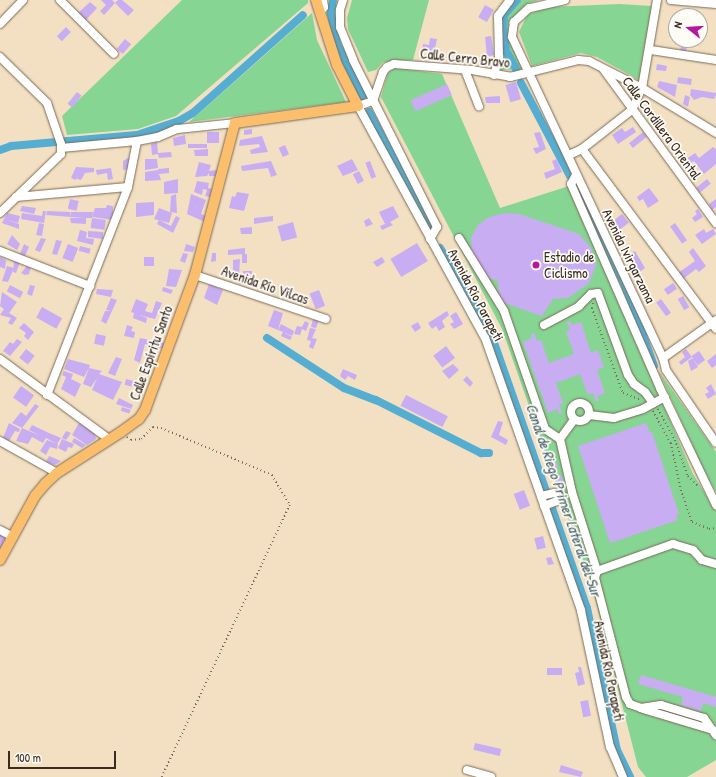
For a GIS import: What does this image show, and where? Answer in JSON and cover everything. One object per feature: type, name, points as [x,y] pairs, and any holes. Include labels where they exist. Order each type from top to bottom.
[{"type":"main road","name":"Avenida Río Parapeti","points":[[316,0],[337,65],[358,106]]},
{"type":"main road","points":[[235,123],[358,106]]},
{"type":"main road","name":"Calle Espíritu Santo","points":[[0,560],[35,496],[57,473],[121,432],[139,419],[145,410],[195,275],[235,123]]},
{"type":"street","points":[[0,24],[23,0]]},
{"type":"street","points":[[60,0],[114,54]]},
{"type":"street","points":[[320,13],[324,7],[323,0]]},
{"type":"street","name":"Avenida Río Parapeti","points":[[344,0],[340,10],[340,26],[353,60],[437,228],[430,239]]},
{"type":"street","points":[[494,75],[499,57],[498,16],[510,0]]},
{"type":"street","name":"Avenida Ivirgarzama","points":[[565,0],[537,5],[519,15],[514,22],[512,37],[570,155],[576,176],[663,358],[666,370],[675,386],[716,443]]},
{"type":"street","points":[[570,155],[582,149],[632,110],[642,88],[650,50],[657,0]]},
{"type":"street","points":[[671,0],[716,4]]},
{"type":"street","points":[[650,50],[716,60]]},
{"type":"street","points":[[0,57],[47,103],[61,143],[61,154],[0,213]]},
{"type":"street","name":"Calle Cerro Bravo","points":[[373,101],[387,66],[394,64],[465,70],[510,77],[530,73],[560,63],[578,60],[589,61],[642,88],[716,133]]},
{"type":"street","name":"Calle Cordillera Oriental","points":[[602,67],[716,223]]},
{"type":"street","points":[[465,70],[479,106]]},
{"type":"street","points":[[358,106],[373,101]]},
{"type":"street","name":"Avenida Río Parapeti","points":[[358,106],[485,338],[582,610],[610,747],[618,769],[623,777]]},
{"type":"street","points":[[61,143],[137,141],[158,137],[177,129],[235,123]]},
{"type":"street","points":[[704,125],[716,126]]},
{"type":"street","points":[[47,395],[128,187],[137,141]]},
{"type":"street","points":[[582,149],[715,324],[663,358]]},
{"type":"street","points":[[576,176],[571,184],[665,397],[716,505]]},
{"type":"street","points":[[16,197],[128,187]]},
{"type":"street","points":[[459,238],[504,312],[545,429],[560,439],[572,492],[597,571],[595,578],[626,698],[630,704],[640,708],[661,705],[704,718],[714,732]]},
{"type":"street","points":[[0,251],[90,286]]},
{"type":"street","name":"Avenida Río Vilcas","points":[[195,275],[326,320]]},
{"type":"street","points":[[544,325],[579,306],[591,294],[598,293],[628,376],[634,384],[645,392],[647,403]]},
{"type":"street","points":[[0,359],[47,395],[109,439]]},
{"type":"street","points":[[589,414],[608,419],[665,397]]},
{"type":"street","points":[[574,420],[571,409],[578,403],[587,405],[589,414]]},
{"type":"street","points":[[574,420],[582,421],[589,414]]},
{"type":"street","points":[[560,439],[574,420]]},
{"type":"street","points":[[0,441],[57,473]]},
{"type":"street","points":[[544,506],[557,501],[562,496],[572,492]]},
{"type":"street","points":[[541,496],[554,493],[562,496]]},
{"type":"street","points":[[0,530],[13,537]]},
{"type":"street","points":[[597,571],[673,544],[693,550],[702,560],[716,564]]},
{"type":"street","points":[[615,777],[618,769]]},
{"type":"street","points":[[467,770],[492,777]]},
{"type":"path","points":[[647,403],[671,443],[681,490],[692,522],[709,529],[716,528]]},
{"type":"path","points":[[121,432],[131,440],[141,439],[153,427],[161,428],[272,475],[290,505],[162,777]]},
{"type":"green space","points":[[182,0],[308,0],[308,3],[176,116],[138,129],[67,135],[62,116]]},
{"type":"green space","points":[[352,0],[429,0],[413,60],[383,62],[376,70],[368,72],[348,29],[347,18]]},
{"type":"green space","points":[[522,0],[539,0],[529,3],[513,18],[509,27],[525,69],[501,70],[502,19]]},
{"type":"green space","points":[[619,4],[652,6],[639,80],[597,57],[581,53],[532,66],[519,32],[527,15],[548,7]]},
{"type":"green space","points":[[312,13],[317,40],[346,102],[189,122]]},
{"type":"green space","points":[[395,68],[442,74],[500,208],[569,186],[693,474],[716,511],[716,760],[687,777],[646,777],[638,767],[591,583],[502,329],[381,97],[388,73]]},
{"type":"green space","points":[[658,370],[716,452],[716,492],[703,469]]},
{"type":"building","points":[[101,0],[112,0],[115,3],[104,15],[100,11],[106,5]]},
{"type":"building","points":[[118,0],[122,0],[134,10],[128,16],[115,3]]},
{"type":"building","points":[[90,2],[97,8],[86,20],[78,13]]},
{"type":"building","points":[[485,5],[494,10],[487,22],[478,17]]},
{"type":"building","points":[[66,27],[71,32],[62,41],[57,36]]},
{"type":"building","points":[[491,36],[494,55],[487,57],[485,37]]},
{"type":"building","points":[[430,38],[437,39],[434,53],[422,51],[423,44],[429,45]]},
{"type":"building","points":[[125,39],[131,44],[123,54],[117,49]]},
{"type":"building","points":[[681,48],[686,48],[686,52],[680,51]]},
{"type":"building","points":[[657,64],[667,66],[666,71],[656,70]]},
{"type":"building","points":[[678,77],[692,79],[691,85],[677,83]]},
{"type":"building","points":[[659,81],[677,85],[675,97],[657,87]]},
{"type":"building","points":[[516,82],[521,99],[510,102],[505,85]]},
{"type":"building","points":[[447,84],[452,95],[415,111],[410,100]]},
{"type":"building","points":[[691,89],[716,93],[716,95],[714,99],[702,97],[694,100],[690,95]]},
{"type":"building","points":[[77,92],[82,96],[72,107],[68,104]]},
{"type":"building","points":[[685,95],[690,97],[688,107],[683,104]]},
{"type":"building","points":[[500,96],[500,103],[486,103],[485,97]]},
{"type":"building","points":[[633,127],[636,132],[618,144],[612,135],[622,128],[625,132]]},
{"type":"building","points":[[252,129],[252,134],[244,135],[244,130]]},
{"type":"building","points":[[207,132],[219,132],[219,143],[207,143]]},
{"type":"building","points":[[540,132],[546,149],[536,154],[533,148],[539,147],[534,133]]},
{"type":"building","points":[[643,132],[647,137],[633,148],[629,143]]},
{"type":"building","points":[[185,135],[186,144],[174,146],[173,138]]},
{"type":"building","points":[[262,136],[268,152],[251,154],[250,150],[260,147],[259,144],[239,146],[240,140]]},
{"type":"building","points":[[157,142],[158,153],[171,152],[172,157],[159,158],[158,154],[152,155],[151,144]]},
{"type":"building","points":[[188,144],[207,144],[207,148],[188,148]]},
{"type":"building","points":[[285,145],[289,154],[283,157],[279,148]]},
{"type":"building","points":[[713,147],[716,149],[716,164],[704,174],[694,161],[689,165],[685,160],[695,153],[699,158]]},
{"type":"building","points":[[208,149],[208,156],[195,156],[194,150]]},
{"type":"building","points":[[128,158],[133,158],[131,169],[123,170],[123,161]]},
{"type":"building","points":[[145,159],[157,159],[158,168],[145,170]]},
{"type":"building","points":[[352,159],[358,170],[343,176],[337,166]]},
{"type":"building","points":[[557,159],[562,172],[546,179],[544,173],[555,169],[552,161]]},
{"type":"building","points":[[271,161],[277,175],[271,177],[268,168],[242,171],[241,166]]},
{"type":"building","points":[[370,161],[376,177],[371,179],[365,163]]},
{"type":"building","points":[[199,162],[211,165],[209,171],[218,170],[217,176],[209,176],[209,173],[207,176],[195,177]]},
{"type":"building","points":[[76,167],[94,168],[94,172],[85,173],[81,180],[77,179],[78,175],[76,180],[71,178]]},
{"type":"building","points":[[111,168],[113,179],[108,180],[107,173],[97,175],[96,170]]},
{"type":"building","points":[[169,168],[169,173],[159,174],[158,169]]},
{"type":"building","points":[[158,170],[161,180],[145,181],[145,172]]},
{"type":"building","points":[[359,171],[364,181],[358,184],[353,174]]},
{"type":"building","points":[[178,179],[178,193],[164,194],[164,182]]},
{"type":"building","points":[[707,179],[711,184],[700,192],[696,188]]},
{"type":"building","points":[[197,181],[209,183],[208,188],[212,189],[210,197],[205,196],[207,190],[203,189],[202,195],[194,192]]},
{"type":"building","points":[[649,188],[659,201],[648,208],[643,199],[639,201],[637,197]]},
{"type":"building","points":[[237,192],[249,194],[244,211],[229,208],[232,196],[235,197]]},
{"type":"building","points":[[176,194],[177,213],[170,212],[171,196]]},
{"type":"building","points":[[191,194],[206,200],[201,214],[206,216],[205,222],[187,214]]},
{"type":"building","points":[[70,199],[79,201],[77,211],[68,209]]},
{"type":"building","points":[[716,199],[716,207],[712,210],[709,204]]},
{"type":"building","points":[[154,202],[154,215],[136,217],[136,203]]},
{"type":"building","points":[[107,205],[113,206],[113,220],[92,217],[95,208],[106,208]]},
{"type":"building","points":[[22,206],[36,208],[34,214],[20,211]]},
{"type":"building","points":[[393,206],[399,217],[390,222],[393,225],[382,230],[380,226],[385,224],[379,212]]},
{"type":"building","points":[[159,208],[172,213],[169,223],[154,219]]},
{"type":"building","points":[[698,209],[703,217],[695,222],[692,218],[697,214],[695,211]]},
{"type":"building","points":[[43,211],[46,211],[44,223],[21,219],[22,213],[42,216]]},
{"type":"building","points":[[47,211],[70,212],[71,217],[46,215]]},
{"type":"building","points":[[71,212],[93,212],[92,218],[86,218],[86,224],[71,223],[70,218],[84,218],[71,217]]},
{"type":"building","points":[[7,213],[20,216],[18,223],[7,220],[19,224],[19,229],[2,223]]},
{"type":"building","name":"Estadio de Ciclismo","points":[[505,213],[519,214],[579,234],[591,248],[596,265],[589,283],[568,298],[553,299],[542,316],[499,301],[498,281],[487,277],[472,257],[471,237],[478,225],[489,217]]},
{"type":"building","points":[[622,214],[629,223],[615,233],[609,224]]},
{"type":"building","points":[[176,216],[180,218],[173,233],[157,224],[159,220],[171,226]]},
{"type":"building","points":[[273,216],[273,221],[254,224],[254,218]]},
{"type":"building","points":[[92,218],[106,220],[104,230],[91,228]]},
{"type":"building","points":[[369,218],[373,224],[366,227],[364,221]]},
{"type":"building","points":[[293,222],[297,237],[282,242],[278,226]]},
{"type":"building","points":[[39,223],[44,224],[42,236],[36,235]]},
{"type":"building","points":[[675,223],[687,240],[682,244],[670,226]]},
{"type":"building","points":[[252,227],[252,234],[241,234],[240,228]]},
{"type":"building","points":[[704,229],[706,233],[713,229],[716,234],[702,244],[695,235]]},
{"type":"building","points":[[80,230],[87,232],[86,238],[94,239],[93,245],[77,241]]},
{"type":"building","points":[[88,231],[103,232],[103,239],[88,237]]},
{"type":"building","points":[[12,235],[20,244],[17,250],[7,244]]},
{"type":"building","points":[[41,238],[46,239],[40,252],[35,250]]},
{"type":"building","points":[[56,240],[62,241],[57,255],[52,254]]},
{"type":"building","points":[[417,243],[428,261],[401,277],[390,259]]},
{"type":"building","points":[[24,244],[29,247],[25,256],[20,254]]},
{"type":"building","points":[[68,244],[78,248],[73,262],[62,258]]},
{"type":"building","points":[[186,244],[195,247],[193,252],[184,251]]},
{"type":"building","points":[[80,246],[91,249],[89,254],[79,251]]},
{"type":"building","points":[[245,248],[245,254],[228,255],[228,250]]},
{"type":"building","points":[[693,248],[706,266],[699,272],[696,269],[683,279],[678,273],[695,261],[689,252]]},
{"type":"building","points":[[635,251],[645,268],[634,276],[630,270],[636,266],[632,260],[628,262],[625,257]]},
{"type":"building","points":[[183,253],[188,254],[185,263],[180,261]]},
{"type":"building","points":[[212,253],[216,253],[216,261],[211,262]]},
{"type":"building","points":[[242,254],[247,254],[247,263],[242,263]]},
{"type":"building","points":[[0,257],[6,260],[5,269],[0,267]]},
{"type":"building","points":[[144,257],[154,257],[154,266],[144,266]]},
{"type":"building","points":[[382,257],[385,262],[377,267],[373,262]]},
{"type":"building","points":[[240,259],[239,276],[233,277],[233,260]]},
{"type":"building","points":[[14,260],[20,262],[16,273],[13,272]]},
{"type":"building","points":[[7,266],[14,268],[8,282],[2,281]]},
{"type":"building","points":[[27,266],[31,267],[29,274],[25,275],[21,273]]},
{"type":"building","points":[[169,269],[182,270],[176,287],[166,286]]},
{"type":"building","points":[[243,271],[252,271],[252,274],[248,274],[249,282],[239,284],[238,279],[244,278]]},
{"type":"building","points":[[673,283],[677,289],[668,295],[664,289]]},
{"type":"building","points":[[209,284],[223,290],[217,305],[204,298]]},
{"type":"building","points":[[10,285],[23,292],[20,298],[7,291]]},
{"type":"building","points":[[30,285],[35,286],[32,296],[27,294]]},
{"type":"building","points":[[163,287],[173,290],[171,294],[162,291]]},
{"type":"building","points":[[97,289],[113,290],[111,297],[96,294]]},
{"type":"building","points":[[319,290],[325,306],[316,309],[310,294]]},
{"type":"building","points":[[2,292],[17,302],[9,313],[17,318],[12,325],[8,323],[11,318],[0,315],[4,309],[0,306]]},
{"type":"building","points":[[683,296],[689,307],[684,310],[678,299]]},
{"type":"building","points":[[111,298],[117,300],[106,324],[101,321],[105,311],[111,311],[106,310]]},
{"type":"building","points":[[136,299],[148,304],[145,311],[152,313],[156,301],[162,303],[155,319],[139,315],[147,318],[146,323],[133,318],[134,313],[131,312]]},
{"type":"building","points":[[661,299],[671,313],[666,316],[656,303]]},
{"type":"building","points":[[42,307],[62,318],[56,329],[36,317]]},
{"type":"building","points":[[274,310],[283,313],[278,330],[268,326]]},
{"type":"building","points":[[447,311],[449,315],[442,321],[445,327],[439,331],[436,326],[432,329],[428,323]]},
{"type":"building","points":[[456,312],[463,324],[454,329],[450,324],[454,322],[450,316]]},
{"type":"building","points":[[313,319],[319,320],[316,328],[311,327]]},
{"type":"building","points":[[305,321],[309,323],[306,331],[302,329],[300,335],[294,334],[297,326],[302,327]]},
{"type":"building","points":[[570,321],[572,325],[581,322],[591,353],[598,350],[604,367],[597,370],[605,393],[597,396],[599,400],[596,402],[593,393],[588,395],[580,374],[556,383],[563,403],[559,405],[562,413],[559,414],[557,409],[548,413],[523,342],[532,338],[531,334],[534,333],[537,341],[541,340],[549,363],[574,354],[566,332],[570,330],[567,322]]},
{"type":"building","points":[[418,322],[421,328],[415,332],[411,326]]},
{"type":"building","points":[[24,323],[34,332],[28,340],[24,336],[26,333],[19,328]]},
{"type":"building","points":[[281,324],[294,331],[292,336],[278,330]]},
{"type":"building","points":[[127,325],[133,327],[131,331],[135,332],[134,338],[124,336]]},
{"type":"building","points":[[310,328],[316,329],[312,338],[317,339],[313,349],[309,347],[311,341],[307,340]]},
{"type":"building","points":[[283,332],[292,337],[290,340],[281,336]]},
{"type":"building","points":[[96,334],[106,336],[104,346],[94,344]]},
{"type":"building","points":[[140,338],[165,343],[164,349],[145,344],[140,363],[134,360]]},
{"type":"building","points":[[17,339],[22,342],[10,356],[3,351],[10,342],[13,344]]},
{"type":"building","points":[[446,346],[455,358],[442,368],[433,356]]},
{"type":"building","points":[[26,349],[35,356],[28,364],[19,358]]},
{"type":"building","points":[[686,349],[692,357],[681,365],[679,362],[685,357],[682,352]]},
{"type":"building","points":[[699,351],[705,360],[698,365],[692,356]]},
{"type":"building","points":[[716,354],[716,365],[712,368],[707,361]]},
{"type":"building","points":[[116,357],[122,359],[115,376],[108,373]]},
{"type":"building","points":[[693,358],[698,367],[691,371],[688,361]]},
{"type":"building","points":[[68,359],[90,365],[84,377],[64,369]]},
{"type":"building","points":[[453,364],[459,370],[449,379],[442,371]]},
{"type":"building","points":[[89,368],[102,371],[99,374],[122,382],[113,400],[92,390],[97,378],[91,387],[83,384]]},
{"type":"building","points":[[343,369],[357,375],[355,380],[348,376],[345,380],[340,376]]},
{"type":"building","points":[[64,371],[73,374],[71,379],[81,384],[75,397],[61,389],[66,377],[62,375]]},
{"type":"building","points":[[467,376],[473,383],[470,387],[463,380]]},
{"type":"building","points":[[126,379],[138,382],[136,388],[125,385]]},
{"type":"building","points":[[711,384],[716,394],[708,399],[705,394],[709,392],[706,388]]},
{"type":"building","points":[[21,386],[34,395],[26,407],[13,397]]},
{"type":"building","points":[[406,395],[448,416],[442,427],[401,406]]},
{"type":"building","points":[[119,398],[133,405],[131,409],[116,404]]},
{"type":"building","points":[[35,404],[39,406],[22,428],[12,423],[21,412],[26,416]]},
{"type":"building","points":[[122,407],[131,410],[129,414],[121,411]]},
{"type":"building","points":[[498,421],[503,422],[499,435],[508,440],[506,445],[491,437]]},
{"type":"building","points":[[9,423],[20,429],[19,432],[15,431],[9,441],[3,438]]},
{"type":"building","points":[[79,423],[95,433],[96,439],[87,445],[72,435]]},
{"type":"building","points":[[646,423],[650,433],[652,432],[679,514],[676,515],[678,520],[610,543],[578,446]]},
{"type":"building","points":[[32,425],[61,438],[57,444],[46,438],[43,443],[32,437],[28,444],[16,441],[22,428],[41,436],[29,430]]},
{"type":"building","points":[[66,431],[71,433],[66,440],[62,438]]},
{"type":"building","points":[[74,438],[86,445],[82,448],[72,442]]},
{"type":"building","points":[[62,439],[74,444],[72,448],[68,447],[66,452],[58,448]]},
{"type":"building","points":[[47,440],[58,444],[57,449],[50,447],[46,455],[40,451]]},
{"type":"building","points":[[49,456],[61,461],[55,465],[46,462]]},
{"type":"building","points":[[556,462],[558,468],[553,471],[550,464]]},
{"type":"building","points":[[561,475],[565,487],[559,489],[555,477]]},
{"type":"building","points":[[524,490],[530,506],[520,510],[514,494]]},
{"type":"building","points":[[0,533],[7,536],[0,549]]},
{"type":"building","points":[[543,536],[546,548],[537,550],[534,538]]},
{"type":"building","points":[[551,557],[554,564],[548,565],[546,558]]},
{"type":"building","points":[[578,667],[581,667],[585,684],[578,686],[575,673],[579,672]]},
{"type":"building","points":[[547,668],[562,668],[562,675],[547,675]]},
{"type":"building","points":[[641,675],[716,697],[716,707],[703,703],[701,711],[681,705],[683,697],[638,684]]},
{"type":"building","points":[[588,700],[591,716],[583,717],[580,702]]},
{"type":"building","points":[[475,743],[501,749],[500,756],[473,750]]},
{"type":"building","points":[[561,765],[583,772],[581,777],[559,772]]},
{"type":"waterway","name":"Canal de Riego Primer Lateral del Sur","points":[[333,0],[331,13],[337,44],[363,96]]},
{"type":"waterway","points":[[516,69],[506,51],[503,27],[504,15],[517,0]]},
{"type":"waterway","points":[[0,150],[11,146],[137,135],[179,121],[193,113],[303,15]]},
{"type":"waterway","points":[[521,83],[570,176]]},
{"type":"waterway","name":"Canal de Riego Primer Lateral del Sur","points":[[369,112],[432,232]]},
{"type":"waterway","points":[[577,189],[624,283],[654,366]]},
{"type":"waterway","name":"Canal de Riego Primer Lateral del Sur","points":[[440,248],[491,334],[587,608],[617,750],[630,777]]},
{"type":"waterway","points":[[267,338],[344,388],[376,400],[481,453],[489,453]]},
{"type":"place","name":"Estadio de Ciclismo","points":[[536,265]]}]
